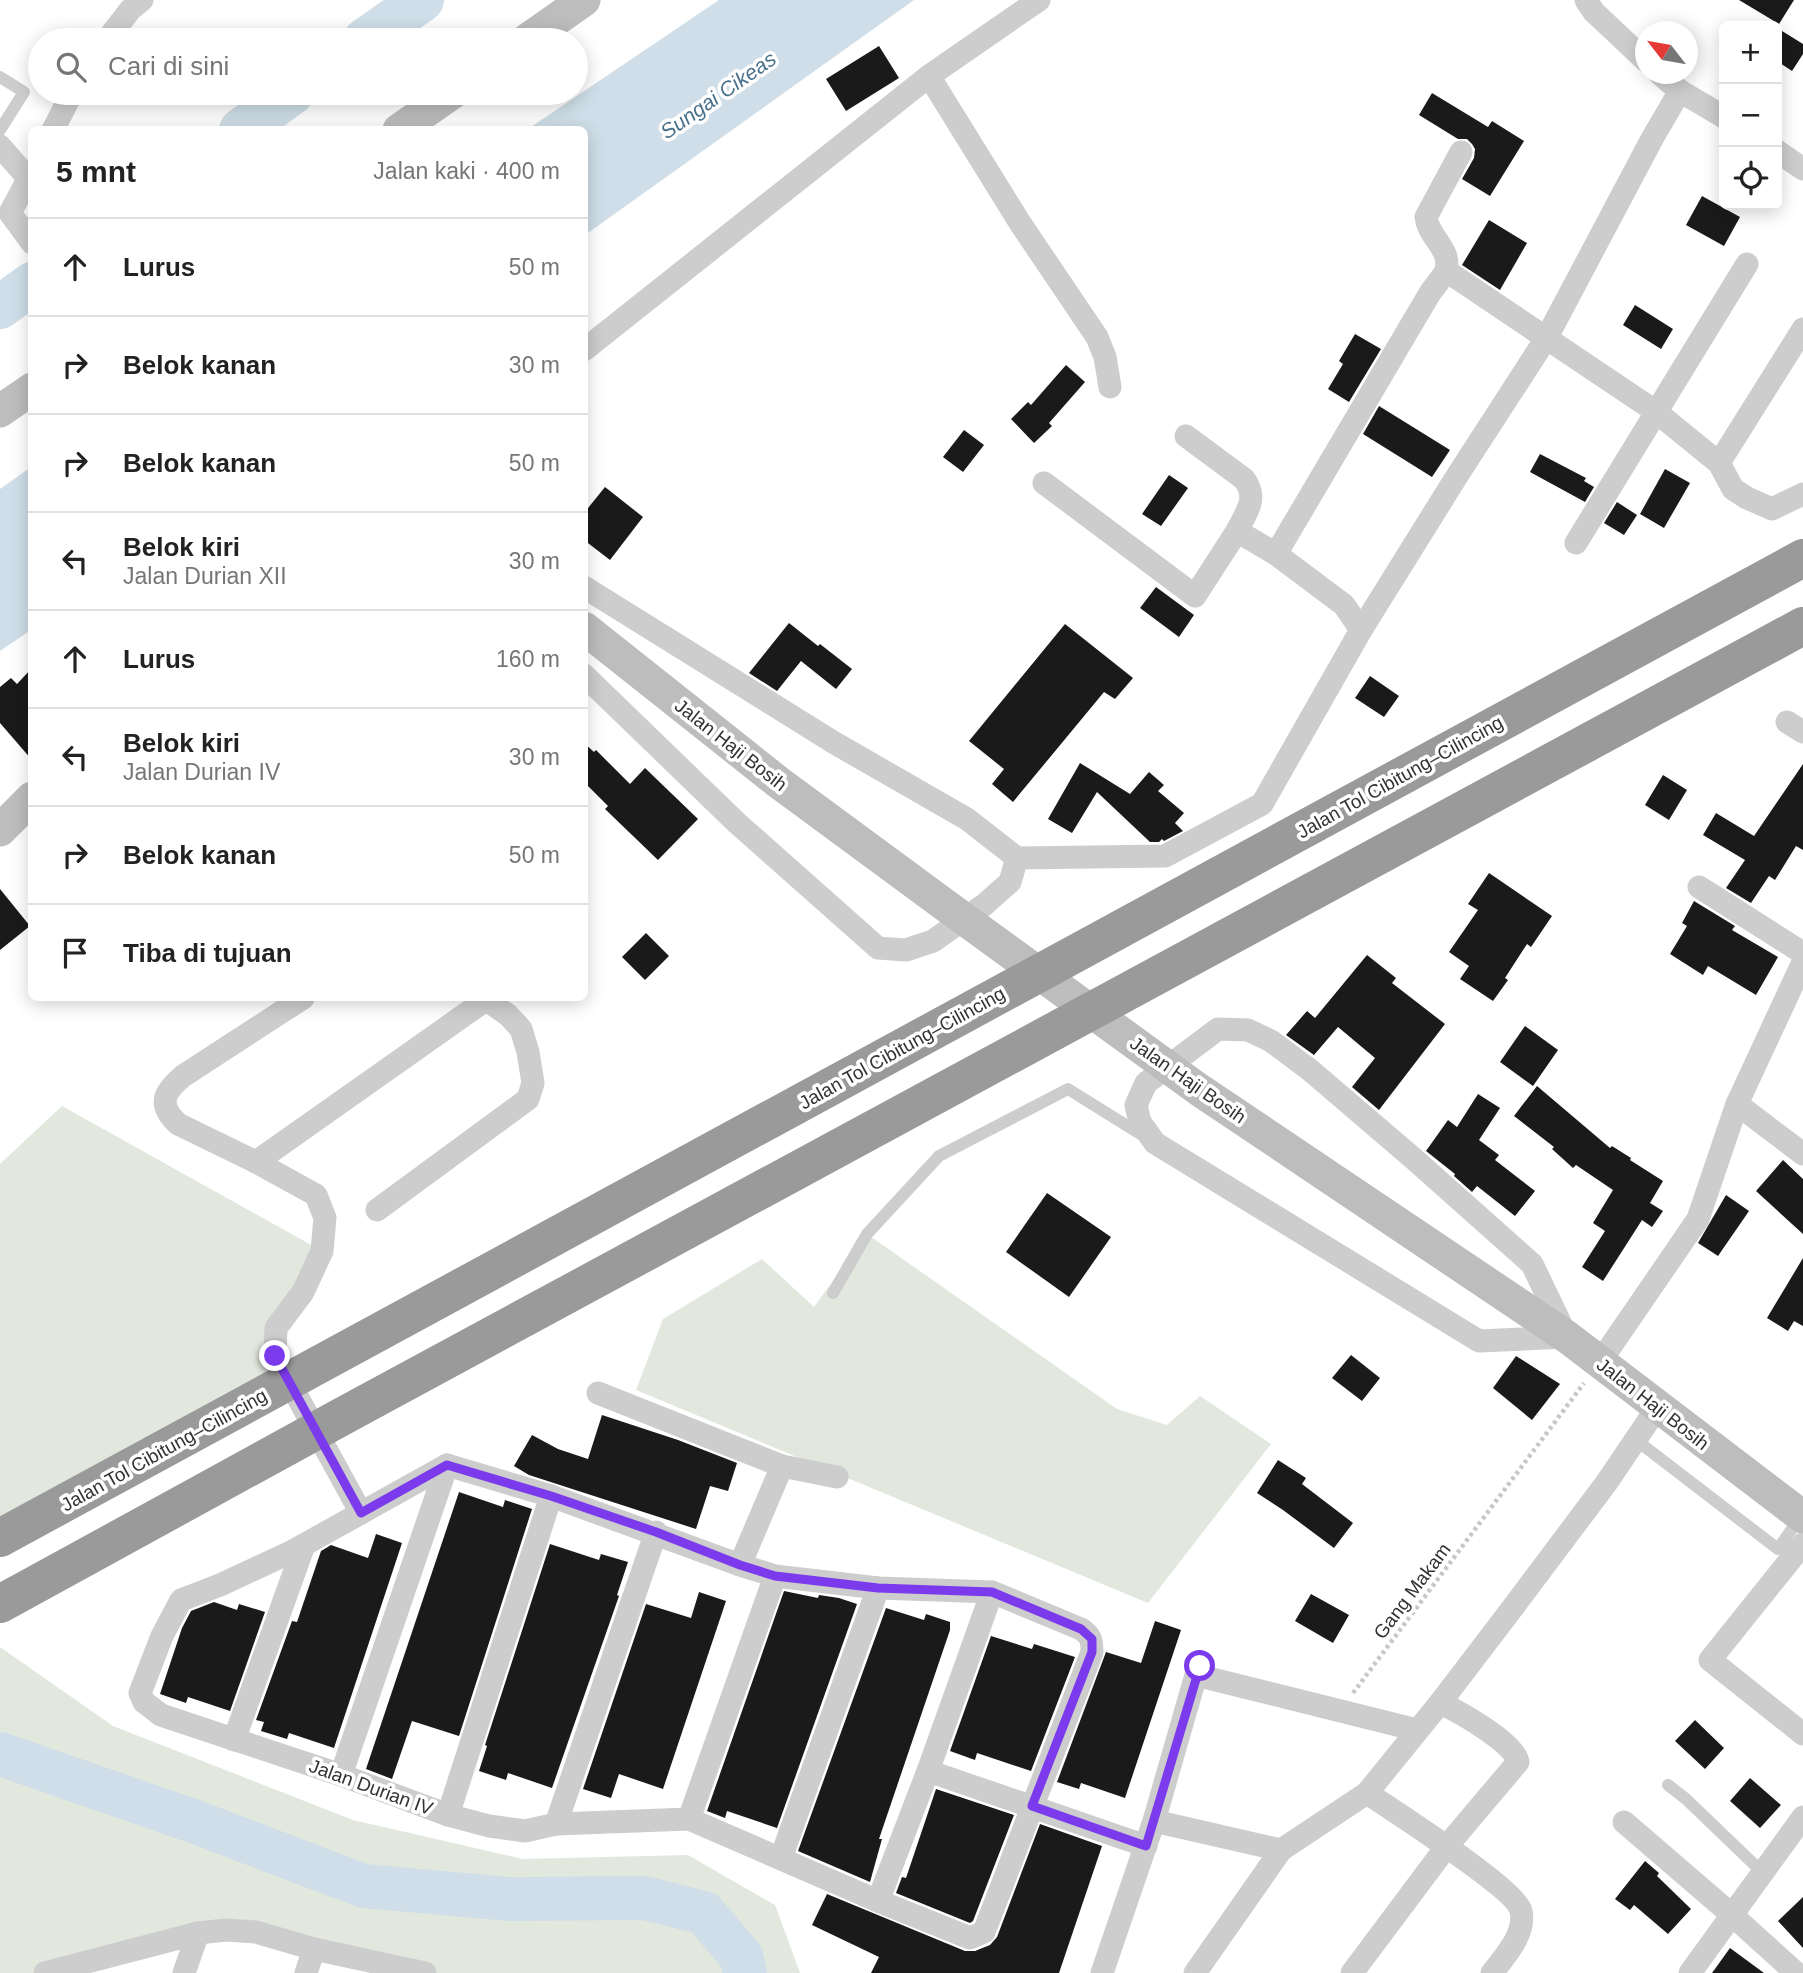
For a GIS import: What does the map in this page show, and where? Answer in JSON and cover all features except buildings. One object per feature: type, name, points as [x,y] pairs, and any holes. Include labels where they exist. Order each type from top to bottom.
[{"type":"highway","name":"Jalan Tol Cibitung–Cilincing","points":[[0,1538],[1803,558]]},
{"type":"highway","points":[[0,1604],[1803,626]]},
{"type":"main road","points":[[544,28],[584,0]]},
{"type":"main road","points":[[405,126],[435,105]]},
{"type":"main road","points":[[0,411],[28,392]]},
{"type":"main road","name":"Jalan Haji Bosih","points":[[588,631],[778,782],[1198,1089],[1567,1337],[1802,1526]]},
{"type":"main road","points":[[0,830],[28,802]]},
{"type":"street","points":[[588,347],[929,76],[1039,0]]},
{"type":"street","points":[[1586,0],[1594,12],[1635,51]]},
{"type":"street","points":[[114,28],[129,3]]},
{"type":"street","points":[[929,76],[1020,223],[1097,337],[1105,357],[1110,387]]},
{"type":"street","points":[[1672,84],[1719,114]]},
{"type":"street","points":[[588,590],[833,743],[967,820],[1017,858],[1166,856],[1262,804],[1361,630],[1547,337],[1680,91]]},
{"type":"street","points":[[55,126],[66,105]]},
{"type":"street","points":[[0,146],[28,173]]},
{"type":"street","points":[[1276,554],[1430,293],[1445,274],[1449,265],[1443,247],[1427,227],[1426,217],[1461,152]]},
{"type":"street","points":[[1782,154],[1803,169]]},
{"type":"street","points":[[28,178],[5,207],[28,238]]},
{"type":"street","points":[[1576,543],[1747,264]]},
{"type":"street","points":[[1445,274],[1451,274],[1655,411],[1719,463],[1732,489],[1772,509],[1803,494]]},
{"type":"street","points":[[1719,463],[1803,329]]},
{"type":"street","points":[[1044,483],[1195,596],[1237,531],[1252,497],[1252,489],[1244,479],[1186,436]]},
{"type":"street","points":[[1237,531],[1276,554],[1344,605],[1361,630]]},
{"type":"street","points":[[588,679],[737,823],[878,948],[906,950],[933,941],[984,905],[1010,882],[1017,858]]},
{"type":"street","points":[[1699,887],[1803,953]]},
{"type":"street","points":[[1600,1362],[1698,1219],[1737,1104],[1797,990],[1803,962]]},
{"type":"street","points":[[298,1001],[183,1076],[170,1087],[165,1096],[168,1114],[178,1124],[316,1195],[325,1218],[322,1251],[303,1292],[276,1328],[275,1356],[361,1513]]},
{"type":"street","points":[[256,1162],[482,1001]]},
{"type":"street","points":[[377,1210],[528,1099],[533,1083],[521,1029],[490,1001]]},
{"type":"street","points":[[1217,1029],[1248,1030],[1271,1041],[1310,1070],[1532,1264],[1567,1337],[1479,1341],[1155,1143],[1140,1122],[1136,1105],[1146,1083],[1217,1029]]},
{"type":"street","points":[[1737,1104],[1803,1154]]},
{"type":"street","points":[[597,1393],[782,1466],[837,1477]]},
{"type":"street","points":[[1195,1973],[1281,1850],[1367,1793],[1440,1703],[1567,1536],[1657,1408]]},
{"type":"street","points":[[341,1775],[447,1465],[551,1496],[775,1576],[878,1588],[992,1592],[1081,1629],[1092,1639],[1092,1652],[1032,1806]]},
{"type":"street","name":"Jalan Durian IV","points":[[447,1465],[304,1545],[220,1586],[181,1600],[162,1636],[141,1693],[144,1702],[161,1715],[341,1775],[448,1815],[489,1826],[525,1831],[556,1824],[689,1819],[877,1901],[970,1938],[984,1932],[1032,1806]]},
{"type":"street","points":[[740,1565],[782,1466]]},
{"type":"street","points":[[448,1815],[551,1496]]},
{"type":"street","points":[[1802,1526],[1710,1660],[1803,1734]]},
{"type":"street","points":[[556,1824],[656,1532]]},
{"type":"street","points":[[234,1740],[304,1545]]},
{"type":"street","points":[[689,1819],[775,1576]]},
{"type":"street","points":[[781,1858],[878,1588]]},
{"type":"street","points":[[877,1901],[928,1771],[992,1592]]},
{"type":"street","points":[[1102,1973],[1154,1821],[1196,1675],[1417,1730]]},
{"type":"street","points":[[1352,1973],[1447,1846],[1518,1762],[1518,1757],[1510,1748],[1457,1711],[1440,1703]]},
{"type":"street","points":[[928,1771],[1146,1846]]},
{"type":"street","points":[[1367,1793],[1447,1846],[1510,1895],[1521,1909],[1521,1923],[1516,1940],[1492,1973]]},
{"type":"street","points":[[1690,1973],[1803,1817]]},
{"type":"street","points":[[1154,1821],[1281,1850]]},
{"type":"street","points":[[1624,1822],[1796,1973]]},
{"type":"street","points":[[45,1973],[72,1970],[198,1933],[226,1930],[248,1931],[314,1949],[425,1973]]},
{"type":"street","points":[[184,1973],[198,1933]]},
{"type":"street","points":[[306,1973],[314,1949]]},
{"type":"lane","points":[[0,77],[24,92],[0,130]]},
{"type":"lane","points":[[833,1293],[867,1234],[939,1156],[1068,1088],[1155,1143]]},
{"type":"lane","points":[[1636,1440],[1779,1549],[1802,1526]]},
{"type":"lane","points":[[1668,1785],[1762,1872]]},
{"type":"path","name":"Gang Makam","points":[[1345,1704],[1600,1362]]},
{"type":"shaded area","points":[[62,1106],[322,1251],[276,1328],[287,1383],[0,1536],[0,1164]]},
{"type":"shaded area","points":[[867,1234],[1117,1409],[1167,1425],[1200,1396],[1271,1444],[1148,1603],[636,1390],[663,1319],[762,1259],[814,1307]]},
{"type":"shaded area","points":[[0,1647],[113,1726],[353,1820],[523,1859],[688,1855],[775,1905],[800,1973],[425,1973],[256,1932],[141,1948],[33,1973],[0,1973]]},
{"type":"water","name":"Sungai Cikeas","points":[[719,0],[914,0],[588,233],[588,126],[532,126],[564,105],[588,105],[588,88]]},
{"type":"water","points":[[28,469],[28,632],[0,651],[0,489]]},
{"type":"waterway","points":[[382,28],[422,0]]},
{"type":"waterway","points":[[247,126],[275,105]]},
{"type":"waterway","points":[[0,307],[28,287]]},
{"type":"waterway","points":[[0,1754],[193,1821],[364,1886],[510,1899],[645,1898],[704,1913],[741,1956],[745,1973]]},
{"type":"route","points":[[275,1356],[361,1513],[447,1465],[551,1496],[775,1576],[878,1588],[992,1592],[1081,1629],[1092,1639],[1092,1652],[1032,1806],[1146,1846],[1200,1666]]}]
